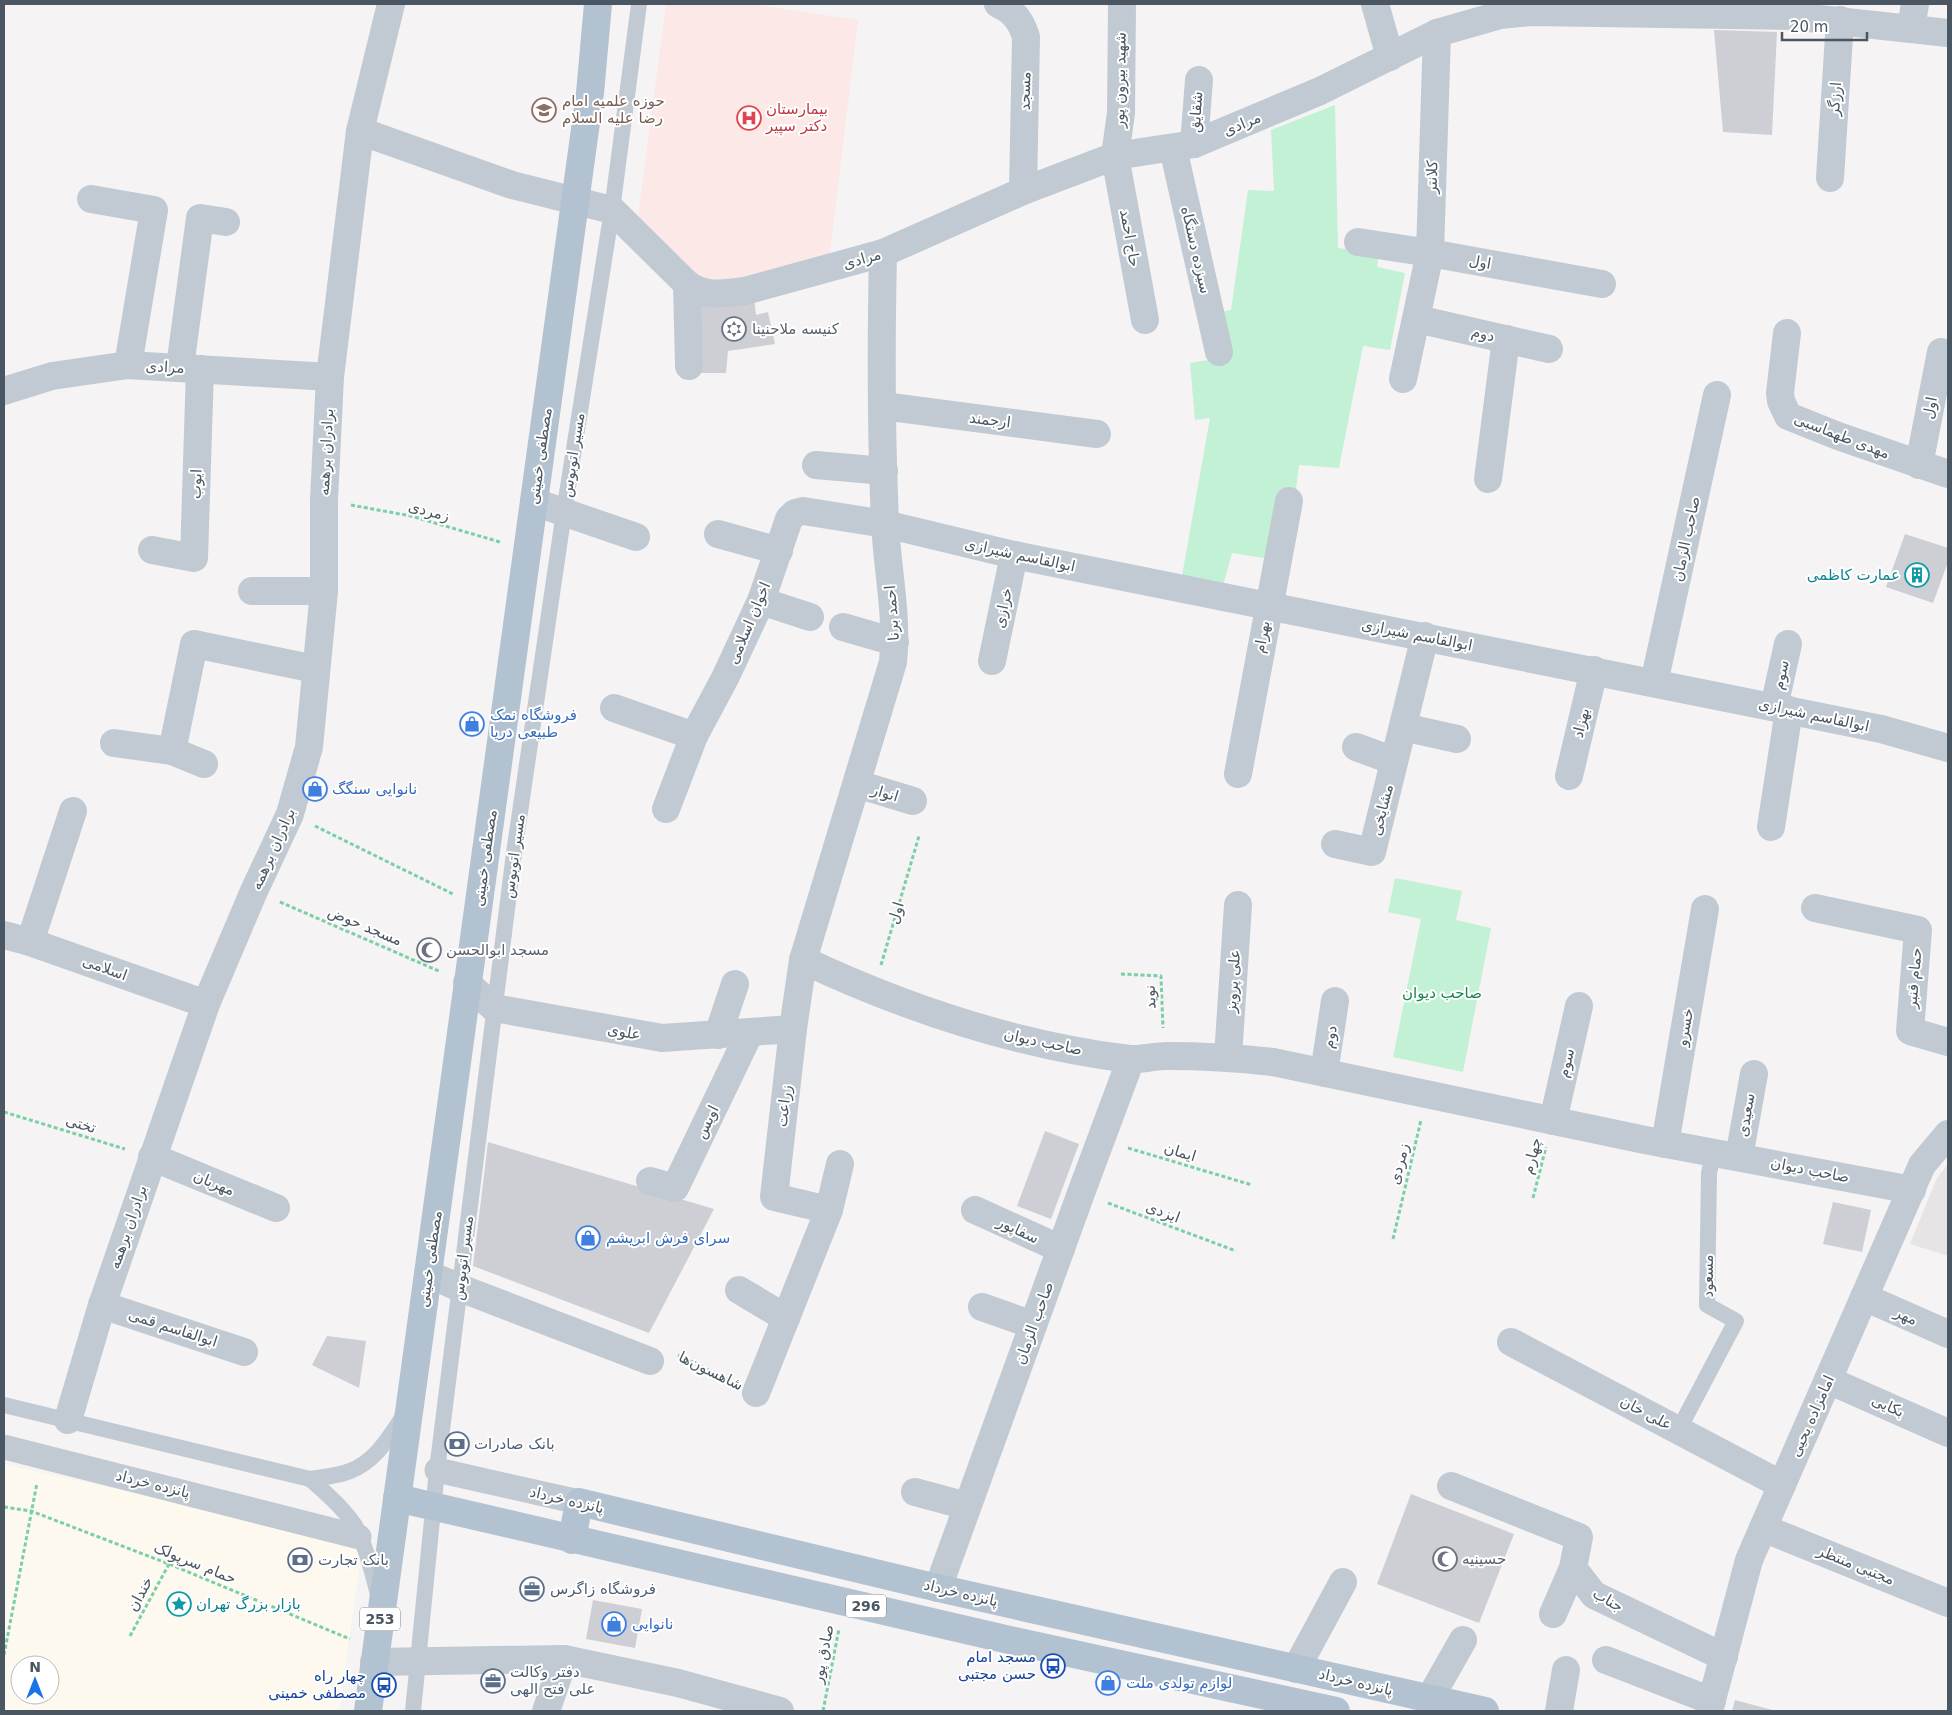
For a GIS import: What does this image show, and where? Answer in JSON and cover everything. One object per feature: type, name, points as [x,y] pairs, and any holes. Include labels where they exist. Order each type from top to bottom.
[{"type":"main road","name":"مصطفی خمینی","points":[[368,1711],[590,93],[598,4]]},
{"type":"main road","name":"296","points":[[397,1498],[844,1602],[1336,1711]]},
{"type":"main road","points":[[572,1540],[579,1502]]},
{"type":"main road","name":"پانزده خرداد","points":[[579,1502],[938,1588],[1486,1711]]},
{"type":"main road","points":[[1221,1686],[1213,1678],[1210,1670],[1218,1657],[1228,1653]]},
{"type":"street","name":"مسجد","points":[[998,4],[1008,9],[1022,22],[1026,37],[1023,191]]},
{"type":"street","name":"شهید بیرون پور","points":[[1115,156],[1121,112],[1122,4]]},
{"type":"street","points":[[1375,4],[1390,57]]},
{"type":"street","name":"برادران برهمه","points":[[68,1420],[102,1305],[206,1004],[254,891],[290,814],[309,747],[324,591],[324,500],[330,377],[360,131],[382,6]]},
{"type":"street","name":"مرادی","points":[[612,210],[687,284],[696,290],[705,294],[745,291],[883,253],[1023,191],[1115,156],[1184,146],[1320,91],[1437,33],[1500,9],[1532,12],[1791,10],[1840,20],[1913,16],[1948,34]]},
{"type":"street","name":"ارزگر","points":[[1830,178],[1840,20]]},
{"type":"street","name":"کلانتر","points":[[1403,380],[1430,253],[1437,33]]},
{"type":"street","name":"شقایق","points":[[1184,146],[1198,80]]},
{"type":"street","points":[[360,131],[512,185],[612,210]]},
{"type":"street","name":"سیزده دستگاه","points":[[1184,146],[1219,352]]},
{"type":"street","name":"حاج احمد","points":[[1115,156],[1145,320]]},
{"type":"street","points":[[91,200],[154,210],[128,365]]},
{"type":"street","points":[[190,368],[200,218],[226,222]]},
{"type":"street","name":"اول","points":[[1358,242],[1602,284]]},
{"type":"street","name":"احمد برنا","points":[[804,960],[893,662],[895,642],[885,524],[883,253]]},
{"type":"street","points":[[687,284],[689,366]]},
{"type":"street","name":"دوم","points":[[1417,319],[1549,349]]},
{"type":"street","name":"مهدی طهماسبی","points":[[1787,333],[1780,393],[1788,416],[1838,436],[1948,474]]},
{"type":"street","points":[[1488,479],[1506,339]]},
{"type":"street","name":"اول","points":[[1919,465],[1941,352]]},
{"type":"street","name":"مرادی","points":[[4,391],[52,376],[128,365],[330,377]]},
{"type":"street","name":"ایوب","points":[[152,550],[194,558],[190,368]]},
{"type":"street","name":"صاحب الزمان","points":[[1654,683],[1717,395]]},
{"type":"street","name":"ارجمند","points":[[883,406],[1097,434]]},
{"type":"street","points":[[816,465],[884,471]]},
{"type":"street","name":"بهرام","points":[[1238,774],[1268,605],[1289,501]]},
{"type":"street","points":[[534,502],[636,537]]},
{"type":"street","name":"اخوان اسلامی","points":[[694,736],[725,678],[761,600],[789,519],[795,513],[803,511],[885,524]]},
{"type":"street","name":"ابوالقاسم شیرازی","points":[[885,524],[1014,555],[1881,728],[1948,748]]},
{"type":"street","points":[[718,534],[779,551]]},
{"type":"street","name":"خرازی","points":[[992,662],[1014,555]]},
{"type":"street","points":[[252,591],[324,591]]},
{"type":"street","points":[[761,600],[810,617]]},
{"type":"street","points":[[843,626],[895,642]]},
{"type":"street","name":"مشایخی","points":[[1335,844],[1372,852],[1425,636]]},
{"type":"street","points":[[172,751],[194,644],[316,668]]},
{"type":"street","name":"سوم","points":[[1771,827],[1788,644]]},
{"type":"street","name":"بهزاد","points":[[1569,776],[1594,670]]},
{"type":"street","points":[[614,708],[694,736],[666,809]]},
{"type":"street","points":[[1403,727],[1457,739]]},
{"type":"street","points":[[114,743],[172,751],[204,764]]},
{"type":"street","points":[[1356,747],[1394,761]]},
{"type":"street","name":"انوار","points":[[857,784],[913,801]]},
{"type":"street","points":[[30,942],[73,811]]},
{"type":"street","name":"علی پرویز","points":[[1228,1057],[1238,905]]},
{"type":"street","name":"حمام قنبر","points":[[1815,908],[1918,930],[1910,1031],[1948,1042]]},
{"type":"street","name":"خسرو","points":[[1665,1144],[1705,910]]},
{"type":"street","name":"اسلامی","points":[[4,934],[206,1004]]},
{"type":"street","name":"صاحب دیوان","points":[[804,960],[923,1011],[1019,1039],[1132,1059],[1164,1056],[1228,1057],[1273,1062],[1665,1144],[1727,1154],[1912,1190]]},
{"type":"street","name":"زراعت","points":[[804,960],[793,1029],[774,1197],[828,1210]]},
{"type":"street","points":[[467,983],[494,1008]]},
{"type":"street","points":[[718,1035],[735,984]]},
{"type":"street","name":"دوم","points":[[1324,1073],[1335,1001]]},
{"type":"street","name":"سوم","points":[[1553,1121],[1579,1006]]},
{"type":"street","name":"علوی","points":[[494,1008],[662,1038],[793,1029]]},
{"type":"street","name":"اویس","points":[[650,1181],[676,1188],[750,1032]]},
{"type":"street","name":"صاحب الزمان","points":[[938,1588],[1060,1249],[1132,1059]]},
{"type":"street","name":"سعیدی","points":[[1727,1154],[1754,1074]]},
{"type":"street","name":"امامزاده یحیی","points":[[1711,1706],[1749,1560],[1922,1165],[1948,1134]]},
{"type":"street","name":"مهربان","points":[[152,1158],[276,1208]]},
{"type":"street","name":"شاهسون‌ها","points":[[756,1393],[828,1210],[840,1164]]},
{"type":"street","name":"سفاپور","points":[[975,1210],[1060,1249]]},
{"type":"street","points":[[428,1274],[650,1361]]},
{"type":"street","points":[[740,1290],[786,1318]]},
{"type":"street","name":"مهر","points":[[1864,1297],[1948,1334]]},
{"type":"street","name":"ابوالقاسم قمی","points":[[102,1305],[244,1352]]},
{"type":"street","points":[[982,1307],[1033,1325]]},
{"type":"street","name":"علی خان","points":[[1511,1342],[1782,1485]]},
{"type":"street","name":"بکایی","points":[[1828,1380],[1948,1433]]},
{"type":"street","name":"پانزده خرداد","points":[[4,1447],[359,1537]]},
{"type":"street","name":"پانزده خرداد","points":[[437,1470],[579,1502]]},
{"type":"street","points":[[1451,1486],[1579,1537],[1573,1568],[1553,1614]]},
{"type":"street","points":[[915,1492],[966,1506]]},
{"type":"street","name":"مجتبی منتظر","points":[[1763,1528],[1948,1603]]},
{"type":"street","name":"جناب","points":[[1573,1568],[1594,1595],[1724,1657]]},
{"type":"street","points":[[1296,1669],[1344,1582]]},
{"type":"street","points":[[1430,1698],[1463,1640]]},
{"type":"street","points":[[375,1656],[419,1662],[564,1659],[678,1683],[725,1704],[780,1711]]},
{"type":"street","points":[[546,1711],[564,1659]]},
{"type":"street","points":[[1606,1660],[1711,1706]]},
{"type":"street","points":[[1559,1711],[1566,1670]]},
{"type":"lane","name":"مسیر اتوبوس","points":[[413,1711],[435,1506],[437,1470],[514,853],[564,512],[612,210],[639,4]]},
{"type":"lane","name":"مسعود","points":[[1678,1430],[1736,1321],[1707,1305],[1709,1173],[1727,1154]]},
{"type":"lane","points":[[4,1406],[310,1479],[350,1471],[372,1458],[410,1406]]},
{"type":"lane","points":[[310,1479],[336,1503],[355,1526],[369,1562],[382,1608]]},
{"type":"path","name":"زمردی","points":[[324,500],[411,516],[527,550]]},
{"type":"path","points":[[290,814],[419,879],[478,906]]},
{"type":"path","name":"اول","points":[[873,990],[919,836]]},
{"type":"path","name":"مسجد حوض","points":[[254,891],[467,983]]},
{"type":"path","name":"نوید","points":[[1122,974],[1161,976],[1164,1056]]},
{"type":"path","name":"زمردی","points":[[1393,1239],[1428,1095]]},
{"type":"path","name":"تختی","points":[[4,1112],[152,1158]]},
{"type":"path","name":"چهارم","points":[[1534,1198],[1553,1121]]},
{"type":"path","name":"ایمان","points":[[1101,1140],[1252,1185]]},
{"type":"path","name":"ایزدی","points":[[1081,1193],[1236,1252]]},
{"type":"path","name":"شاهسون‌ها","points":[[650,1361],[667,1350],[756,1393]]},
{"type":"path","name":"حمام سرپولک","points":[[4,1507],[31,1511],[169,1564],[375,1656]]},
{"type":"path","points":[[4,1655],[31,1511]]},
{"type":"path","name":"خندان","points":[[130,1636],[169,1564]]},
{"type":"path","name":"صادق پور","points":[[823,1711],[844,1602]]},
{"type":"shaded area","name":"بیمارستان دکتر سپیر","points":[[666,4],[751,4],[858,20],[829,260],[714,286],[696,276],[638,217]]},
{"type":"shaded area","points":[[1948,1164],[1948,1256],[1910,1244],[1937,1178]]},
{"type":"shaded area","name":"بازار بزرگ تهران","points":[[4,1464],[363,1543],[339,1711],[4,1711]]},
{"type":"green space","points":[[1335,105],[1338,248],[1379,253],[1377,267],[1405,273],[1390,350],[1363,346],[1339,468],[1299,465],[1295,497],[1269,559],[1232,553],[1223,586],[1182,576],[1210,418],[1195,420],[1190,363],[1226,357],[1215,313],[1231,310],[1248,190],[1274,191],[1271,130]]},
{"type":"green space","name":"صاحب دیوان","points":[[1395,878],[1462,891],[1456,920],[1491,928],[1463,1072],[1393,1057],[1421,919],[1388,912]]},
{"type":"building","points":[[1714,30],[1777,32],[1772,135],[1723,132]]},
{"type":"building","name":"کنیسه ملاحنینا","points":[[754,297],[756,315],[768,312],[775,344],[728,351],[726,373],[697,373],[696,306],[725,305]]},
{"type":"building","name":"عمارت کاظمی","points":[[1905,534],[1948,548],[1948,562],[1933,603],[1886,587]]},
{"type":"building","points":[[1045,1131],[1079,1144],[1051,1219],[1017,1206]]},
{"type":"building","name":"سرای فرش ابریشم","points":[[488,1142],[714,1209],[649,1333],[473,1266]]},
{"type":"building","points":[[1833,1202],[1871,1210],[1862,1252],[1823,1244]]},
{"type":"building","points":[[327,1336],[366,1341],[359,1388],[312,1365]]},
{"type":"building","name":"حسینیه","points":[[1411,1494],[1514,1534],[1479,1623],[1377,1584]]},
{"type":"building","name":"نانوایی","points":[[593,1600],[642,1609],[635,1648],[586,1639]]},
{"type":"building","points":[[1735,1700],[1776,1711],[1732,1711]]},
{"type":"place","name":"حوزه علمیه امام رضا علیه السلام","points":[[544,110]]},
{"type":"place","name":"بیمارستان دکتر سپیر","points":[[749,118]]},
{"type":"place","name":"کنیسه ملاحنینا","points":[[734,329]]},
{"type":"place","name":"عمارت کاظمی","points":[[1917,575]]},
{"type":"place","name":"فروشگاه نمک طبیعی دریا","points":[[472,724]]},
{"type":"place","name":"نانوایی سنگگ","points":[[315,789]]},
{"type":"place","name":"مسجد ابوالحسن","points":[[429,950]]},
{"type":"place","name":"سرای فرش ابریشم","points":[[588,1238]]},
{"type":"place","name":"بانک صادرات","points":[[457,1444]]},
{"type":"place","name":"حسینیه","points":[[1445,1559]]},
{"type":"place","name":"بانک تجارت","points":[[300,1560]]},
{"type":"place","name":"فروشگاه زاگرس","points":[[532,1589]]},
{"type":"place","name":"بازار بزرگ تهران","points":[[179,1604]]},
{"type":"place","name":"نانوایی","points":[[614,1624]]},
{"type":"place","name":"مسجد امام حسن مجتبی","points":[[1053,1666]]},
{"type":"place","name":"دفتر وکالت علی فتح الهی","points":[[493,1681]]},
{"type":"place","name":"لوازم تولدی ملت","points":[[1108,1683]]},
{"type":"place","name":"چهار راه مصطفی خمینی","points":[[384,1685]]}]
